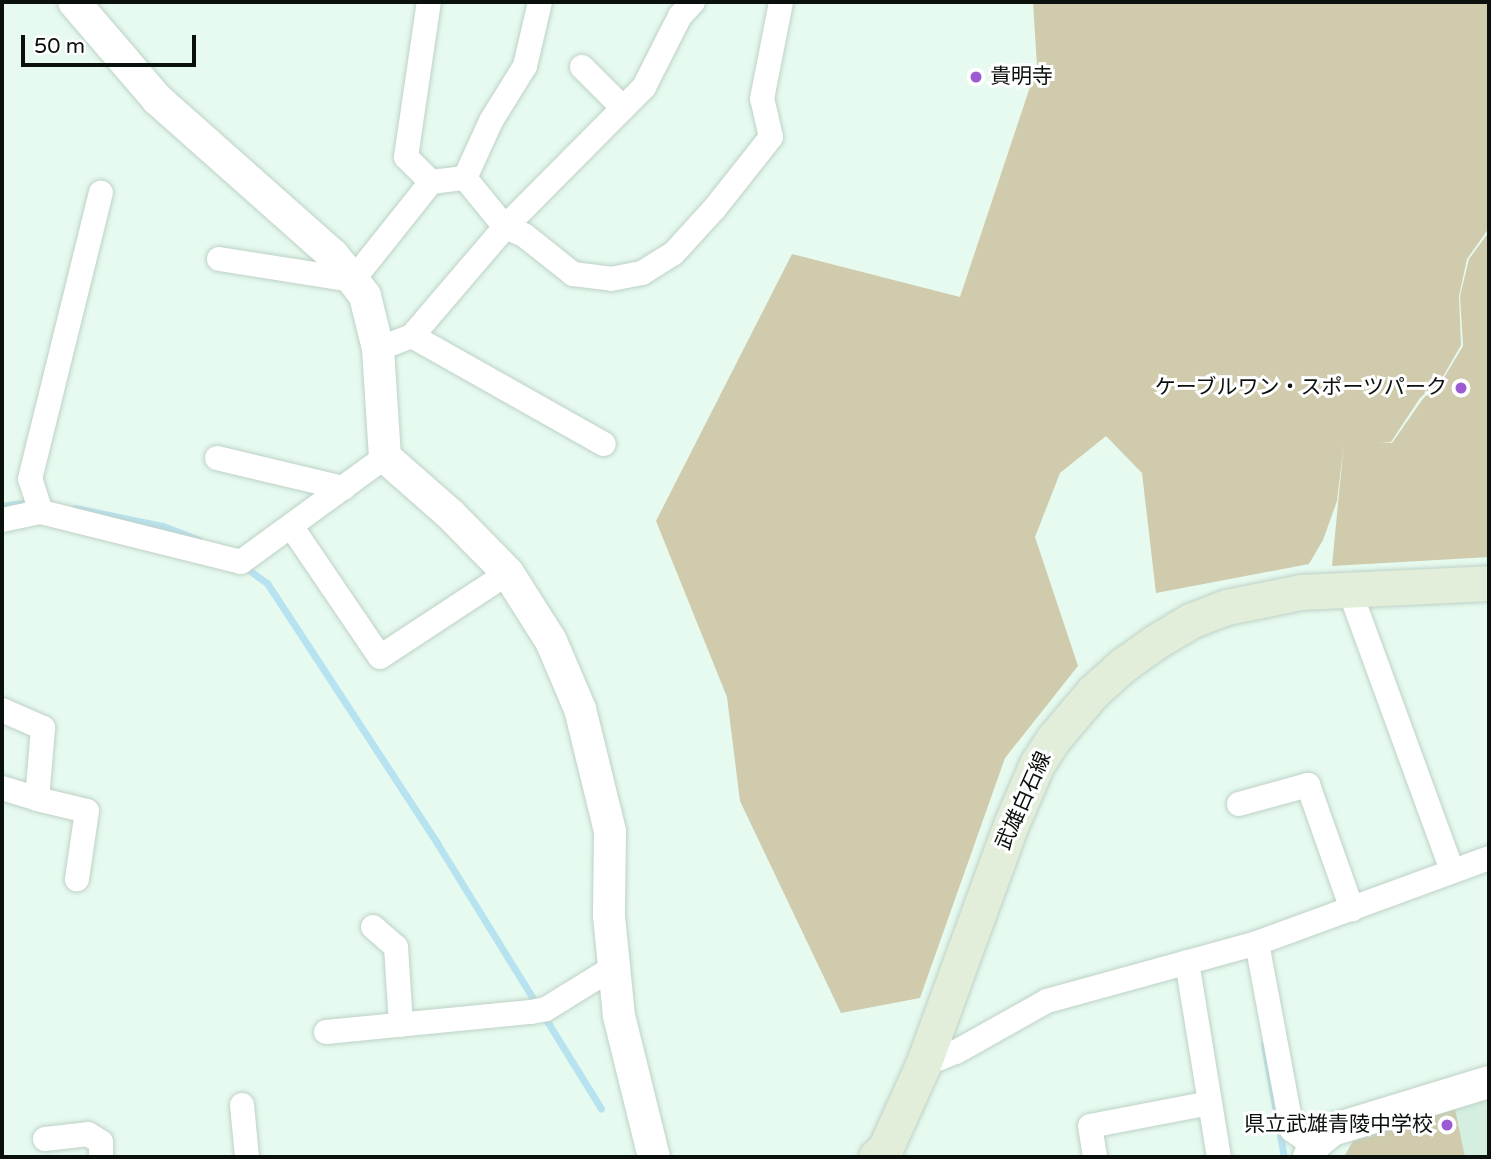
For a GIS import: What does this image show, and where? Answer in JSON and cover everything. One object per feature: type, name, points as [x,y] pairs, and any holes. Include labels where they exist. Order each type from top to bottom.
[{"type":"main road","name":"武雄白石線","points":[[876,1157],[885,1149],[923,1065],[1037,764],[1072,714],[1123,665],[1190,621],[1264,597],[1349,589],[1489,583]]},
{"type":"street","points":[[76,2],[157,99],[333,255],[365,296],[378,349],[385,457],[451,514],[508,573],[551,641],[580,709],[610,831],[609,916],[619,1016],[654,1157]]},
{"type":"street","points":[[429,2],[406,157],[431,182]]},
{"type":"street","points":[[466,178],[491,121],[525,66],[540,2]]},
{"type":"street","points":[[378,349],[412,335],[505,227],[644,87],[680,16],[694,2]]},
{"type":"street","points":[[466,178],[505,227],[524,235],[573,274],[611,279],[642,273],[673,254],[715,208],[771,137],[762,99],[781,2]]},
{"type":"street","points":[[582,67],[623,108]]},
{"type":"street","points":[[353,280],[431,182],[466,178]]},
{"type":"street","points":[[41,512],[30,479],[101,193]]},
{"type":"street","points":[[219,259],[353,280]]},
{"type":"street","points":[[412,335],[604,444]]},
{"type":"street","points":[[2,520],[41,512],[241,562],[385,457]]},
{"type":"street","points":[[217,458],[343,488]]},
{"type":"street","points":[[291,526],[380,657],[508,573]]},
{"type":"street","points":[[1349,589],[1452,872]]},
{"type":"street","points":[[2,709],[43,728],[37,799]]},
{"type":"street","points":[[1239,804],[1308,785],[1352,909]]},
{"type":"street","points":[[2,788],[87,811],[77,879]]},
{"type":"street","points":[[923,1065],[956,1052],[1047,1000],[1257,943],[1489,858]]},
{"type":"street","points":[[373,928],[396,947],[401,1025]]},
{"type":"street","points":[[1257,943],[1292,1130],[1312,1151],[1332,1130],[1489,1082]]},
{"type":"street","points":[[1187,962],[1219,1157]]},
{"type":"street","points":[[326,1032],[538,1011],[614,967]]},
{"type":"street","points":[[1095,1157],[1090,1126],[1210,1103]]},
{"type":"street","points":[[242,1105],[247,1157]]},
{"type":"street","points":[[45,1139],[88,1135],[102,1142],[101,1157]]},
{"type":"shaded area","points":[[1033,2],[1489,2],[1489,228],[1467,259],[1459,296],[1461,345],[1444,375],[1420,398],[1391,442],[1380,442],[1392,443],[1422,400],[1445,376],[1463,346],[1460,296],[1469,259],[1489,232],[1489,557],[1332,566],[1344,442],[1337,501],[1323,540],[1309,564],[1156,593],[1142,473],[1106,436],[1060,473],[1035,537],[1078,666],[1005,758],[920,998],[841,1013],[740,801],[727,697],[656,521],[792,254],[960,297],[1037,66]]},
{"type":"shaded area","name":"県立武雄青陵中学校","points":[[1489,1098],[1489,1157],[1344,1157],[1353,1141]]},
{"type":"shaded area","name":"県立武雄青陵中学校","points":[[1455,1109],[1465,1157],[1344,1157],[1353,1141]]},
{"type":"waterway","points":[[2,506],[33,501]]},
{"type":"waterway","points":[[75,508],[163,526],[199,540]]},
{"type":"waterway","points":[[242,565],[267,583],[437,843],[601,1109]]},
{"type":"waterway","points":[[1264,1044],[1284,1157]]},
{"type":"place","name":"貴明寺","points":[[976,77]]},
{"type":"place","name":"ケーブルワン・スポーツパーク","points":[[1461,388]]},
{"type":"place","name":"県立武雄青陵中学校","points":[[1447,1125]]}]
